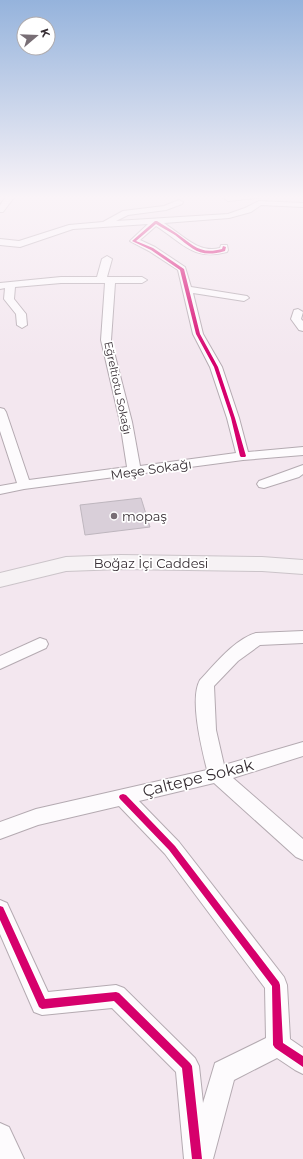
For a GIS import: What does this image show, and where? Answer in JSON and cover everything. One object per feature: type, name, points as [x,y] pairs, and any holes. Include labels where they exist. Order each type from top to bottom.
[{"type":"main road","name":"Boğaz İçi Caddesi","points":[[0,580],[66,564],[137,562],[262,564],[303,567]]},
{"type":"street","points":[[154,250],[182,269],[198,334],[216,366],[234,418],[243,456]]},
{"type":"street","points":[[195,250],[199,252],[211,253],[224,250]]},
{"type":"street","name":"Eğreltiotu Sokağı","points":[[107,259],[105,280],[106,340],[126,422],[134,471]]},
{"type":"street","points":[[22,325],[21,314],[9,299],[5,286],[61,280],[142,280]]},
{"type":"street","points":[[186,289],[244,298]]},
{"type":"street","points":[[298,312],[296,319],[303,328]]},
{"type":"street","points":[[0,412],[24,485]]},
{"type":"street","name":"Meşe Sokağı","points":[[0,490],[24,485],[243,456],[303,451]]},
{"type":"street","points":[[264,484],[294,474],[303,469]]},
{"type":"street","points":[[303,637],[256,639],[232,657],[206,684],[205,696],[207,730],[217,775],[303,851]]},
{"type":"street","points":[[0,662],[40,644]]},
{"type":"street","name":"Çaltepe Sokak","points":[[0,831],[36,817],[217,775],[303,749]]},
{"type":"street","points":[[122,797],[172,848],[276,985],[278,1046]]},
{"type":"street","points":[[0,910],[42,1004],[116,996],[187,1066],[196,1159]]},
{"type":"street","points":[[278,1046],[303,1062]]},
{"type":"street","points":[[200,1159],[224,1072],[278,1046]]},
{"type":"street","points":[[0,1136],[12,1159]]},
{"type":"building","name":"mopaş","points":[[141,498],[150,527],[85,535],[80,505]]},
{"type":"cycle path","points":[[154,250],[182,269],[198,334],[216,367],[233,418],[243,456]]},
{"type":"cycle path","points":[[197,250],[209,253],[224,250]]},
{"type":"cycle path","points":[[123,797],[172,848],[276,985],[278,1045],[303,1062]]},
{"type":"cycle path","points":[[0,910],[42,1004],[116,996],[187,1066],[197,1159]]},
{"type":"place","name":"mopaş","points":[[114,516]]}]
